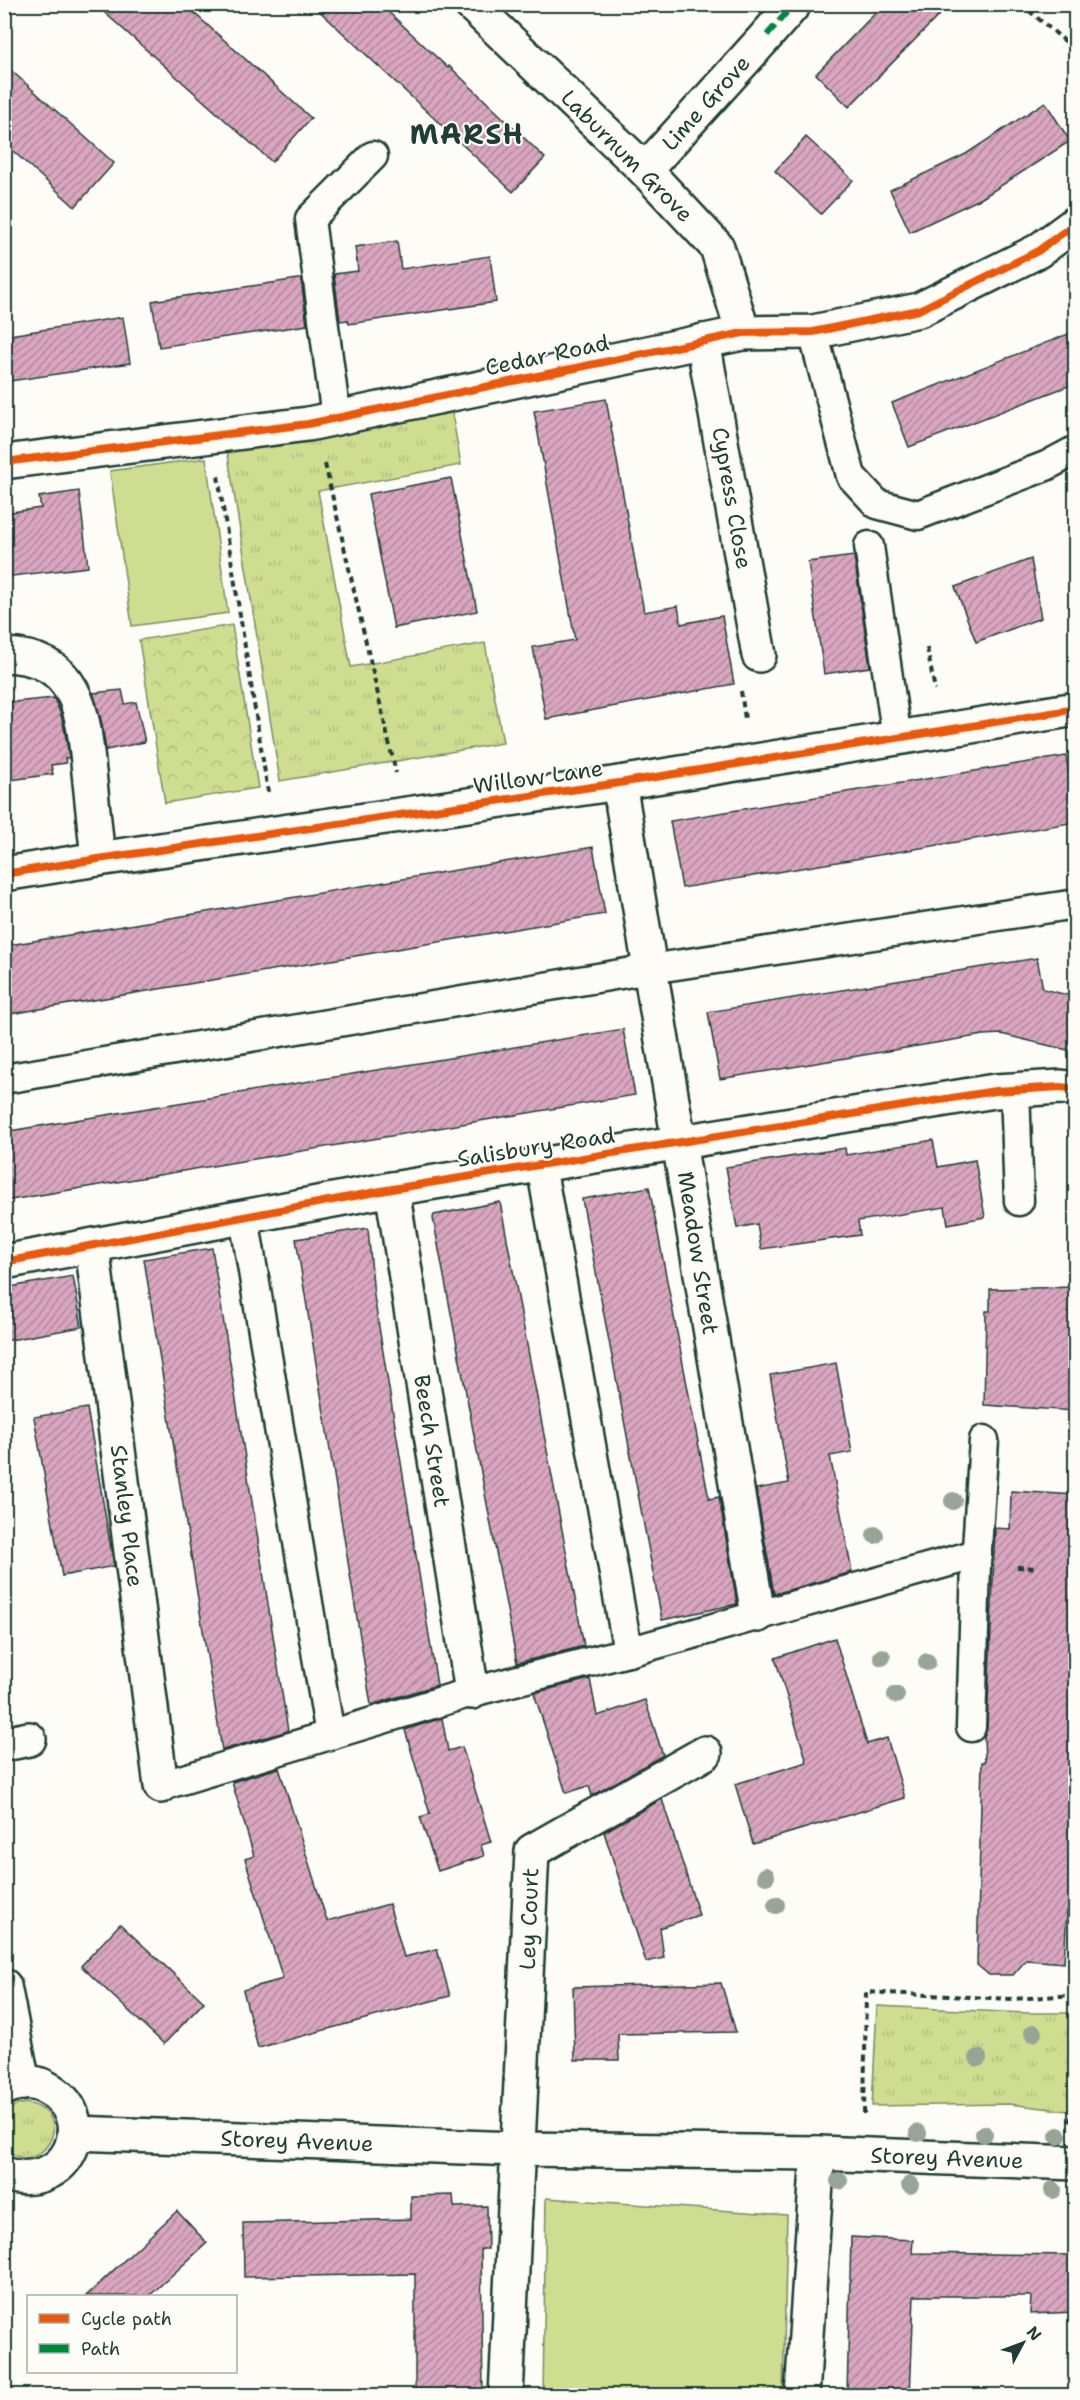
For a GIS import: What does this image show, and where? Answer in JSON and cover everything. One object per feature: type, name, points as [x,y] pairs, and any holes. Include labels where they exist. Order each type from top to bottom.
[{"type":"street","name":"Laburnum Grove","points":[[471,4],[645,170],[717,247],[743,333]]},
{"type":"street","name":"Lime Grove","points":[[645,170],[794,4]]},
{"type":"street","name":"Cedar Road","points":[[4,462],[326,421],[743,333],[813,332],[919,310],[1038,251],[1076,223]]},
{"type":"street","name":"Cypress Close","points":[[703,341],[759,656]]},
{"type":"street","points":[[4,655],[35,658],[55,669],[73,691],[84,719],[98,858]]},
{"type":"street","name":"Willow Lane","points":[[4,874],[98,858],[619,783],[1076,710]]},
{"type":"street","name":"Meadow Street","points":[[619,783],[758,1615]]},
{"type":"street","name":"Salisbury Road","points":[[4,1262],[392,1189],[680,1142],[1014,1089],[1061,1087],[1076,1089]]},
{"type":"street","name":"Beech Street","points":[[392,1189],[472,1692]]},
{"type":"street","name":"Stanley Place","points":[[92,1246],[161,1786]]},
{"type":"street","name":"Ley Court","points":[[519,2149],[532,1851],[705,1754]]},
{"type":"street","points":[[4,1986],[14,2085],[42,2085],[56,2092],[66,2103],[73,2117],[75,2133],[72,2148],[53,2172],[38,2178],[21,2179],[4,2174]]},
{"type":"street","name":"Storey Avenue","points":[[75,2133],[519,2149],[818,2153],[1076,2163]]},
{"type":"street","points":[[506,2396],[519,2149]]},
{"type":"street","points":[[802,2396],[818,2153]]},
{"type":"lane","points":[[326,421],[310,219],[373,156]]},
{"type":"lane","points":[[813,332],[851,476],[877,504],[918,515],[1046,466],[1076,450]]},
{"type":"lane","points":[[870,546],[897,739]]},
{"type":"lane","points":[[4,1079],[650,969],[1076,904]]},
{"type":"lane","points":[[1014,1089],[1019,1202]]},
{"type":"lane","points":[[541,1165],[628,1652]]},
{"type":"lane","points":[[244,1217],[330,1735]]},
{"type":"lane","points":[[971,1727],[977,1554],[984,1440]]},
{"type":"lane","points":[[161,1786],[472,1692],[628,1652],[977,1554]]},
{"type":"path","points":[[1022,4],[1072,47],[1076,56]]},
{"type":"path","points":[[326,421],[405,814]]},
{"type":"path","points":[[212,437],[274,833]]},
{"type":"path","points":[[751,762],[736,660],[759,656]]},
{"type":"path","points":[[864,2117],[866,1992],[1012,1999],[1076,1995]]},
{"type":"green space","points":[[452,413],[461,465],[318,491],[351,667],[485,643],[503,743],[280,781],[227,449]]},
{"type":"green space","points":[[206,458],[228,613],[132,626],[110,471]]},
{"type":"green space","points":[[232,625],[258,788],[165,803],[139,640]]},
{"type":"green space","points":[[877,2006],[1075,2013],[1075,2103],[1068,2111],[1009,2104],[872,2106]]},
{"type":"green space","points":[[25,2103],[42,2109],[51,2119],[53,2131],[49,2143],[41,2152],[30,2157],[17,2156],[5,2147],[4,2114],[16,2105]]},
{"type":"green space","points":[[546,2198],[787,2215],[783,2395],[543,2395]]},
{"type":"building","points":[[95,4],[184,4],[311,118],[272,162]]},
{"type":"building","points":[[312,4],[380,4],[545,158],[513,192]]},
{"type":"building","points":[[884,4],[950,4],[849,107],[816,74]]},
{"type":"building","points":[[4,64],[114,163],[75,207],[4,143]]},
{"type":"building","points":[[1045,102],[1070,141],[982,198],[910,232],[890,190],[966,154]]},
{"type":"building","points":[[806,137],[853,180],[821,214],[775,171]]},
{"type":"building","points":[[397,241],[401,269],[490,256],[496,302],[349,324],[348,320],[340,321],[334,274],[358,271],[355,247]]},
{"type":"building","points":[[301,279],[307,325],[159,347],[152,301]]},
{"type":"building","points":[[123,317],[130,363],[4,382],[4,336]]},
{"type":"building","points":[[1076,331],[1076,383],[909,447],[892,403]]},
{"type":"building","points":[[606,399],[644,612],[678,606],[681,624],[722,616],[734,684],[546,719],[533,647],[575,640],[534,411]]},
{"type":"building","points":[[451,478],[477,611],[394,628],[368,494]]},
{"type":"building","points":[[79,491],[88,567],[4,577],[4,513],[41,508],[39,497]]},
{"type":"building","points":[[854,556],[870,667],[824,674],[808,562]]},
{"type":"building","points":[[1031,559],[1041,618],[976,642],[955,587]]},
{"type":"building","points":[[122,690],[125,704],[136,702],[145,742],[106,750],[102,724],[93,693]]},
{"type":"building","points":[[54,698],[65,732],[69,758],[65,758],[66,763],[51,765],[53,774],[4,781],[4,703]]},
{"type":"building","points":[[1066,756],[1076,822],[682,888],[670,821]]},
{"type":"building","points":[[593,847],[605,914],[4,1015],[4,946]]},
{"type":"building","points":[[1037,958],[1043,989],[1076,997],[1076,1052],[1001,1034],[983,1035],[720,1079],[708,1012]]},
{"type":"building","points":[[623,1029],[635,1095],[4,1201],[4,1132]]},
{"type":"building","points":[[933,1140],[938,1167],[975,1160],[985,1217],[948,1224],[945,1207],[858,1221],[860,1235],[761,1249],[757,1224],[737,1228],[726,1167],[845,1148],[846,1155]]},
{"type":"building","points":[[649,1187],[709,1499],[719,1497],[737,1604],[662,1620],[582,1199]]},
{"type":"building","points":[[500,1202],[584,1646],[517,1663],[433,1218],[434,1215]]},
{"type":"building","points":[[368,1228],[374,1296],[437,1685],[371,1705],[296,1239]]},
{"type":"building","points":[[212,1248],[288,1731],[222,1750],[144,1259]]},
{"type":"building","points":[[73,1276],[82,1327],[4,1341],[4,1288]]},
{"type":"building","points":[[1076,1287],[1076,1411],[984,1405],[986,1311],[990,1311],[990,1289]]},
{"type":"building","points":[[836,1363],[852,1452],[830,1456],[852,1572],[774,1594],[756,1489],[789,1483],[770,1375]]},
{"type":"building","points":[[87,1408],[114,1566],[62,1576],[34,1417]]},
{"type":"building","points":[[1011,1491],[1076,1495],[1076,1912],[1067,1911],[1064,1963],[1026,1960],[1013,1975],[989,1975],[977,1965],[982,1762],[985,1762],[984,1736],[987,1728],[995,1528],[1010,1529]]},
{"type":"building","points":[[835,1638],[867,1744],[887,1738],[905,1798],[753,1844],[735,1784],[807,1762],[775,1658]]},
{"type":"building","points":[[590,1679],[597,1716],[645,1700],[663,1755],[592,1796],[589,1786],[566,1793],[534,1693]]},
{"type":"building","points":[[442,1718],[448,1751],[462,1747],[491,1842],[481,1845],[484,1856],[438,1871],[420,1817],[430,1814],[405,1730]]},
{"type":"building","points":[[279,1768],[327,1921],[389,1904],[404,1957],[437,1949],[450,1996],[258,2048],[243,1990],[283,1979],[245,1859],[254,1856],[232,1782]]},
{"type":"building","points":[[662,1799],[699,1915],[660,1928],[664,1958],[646,1962],[604,1832]]},
{"type":"building","points":[[120,1924],[204,2002],[164,2044],[81,1966]]},
{"type":"building","points":[[721,1983],[736,2032],[618,2034],[619,2060],[575,2060],[573,1987]]},
{"type":"building","points":[[453,2195],[454,2207],[487,2206],[488,2249],[481,2249],[483,2396],[415,2396],[415,2274],[244,2277],[243,2223],[411,2219],[411,2196]]},
{"type":"building","points":[[177,2211],[207,2243],[150,2295],[87,2295]]},
{"type":"building","points":[[851,2237],[913,2240],[912,2253],[1076,2255],[1076,2312],[1030,2314],[1031,2296],[914,2296],[910,2396],[847,2396]]},
{"type":"marked path","points":[[767,35],[794,4]]},
{"type":"cycle path","points":[[4,462],[308,424],[743,333],[813,332],[919,310],[1038,251],[1076,223]]},
{"type":"cycle path","points":[[4,874],[619,783],[1076,709]]},
{"type":"cycle path","points":[[4,1262],[392,1189],[995,1091],[1061,1087],[1076,1089]]},
{"type":"district","name":"MARSH","points":[[467,134]]}]
